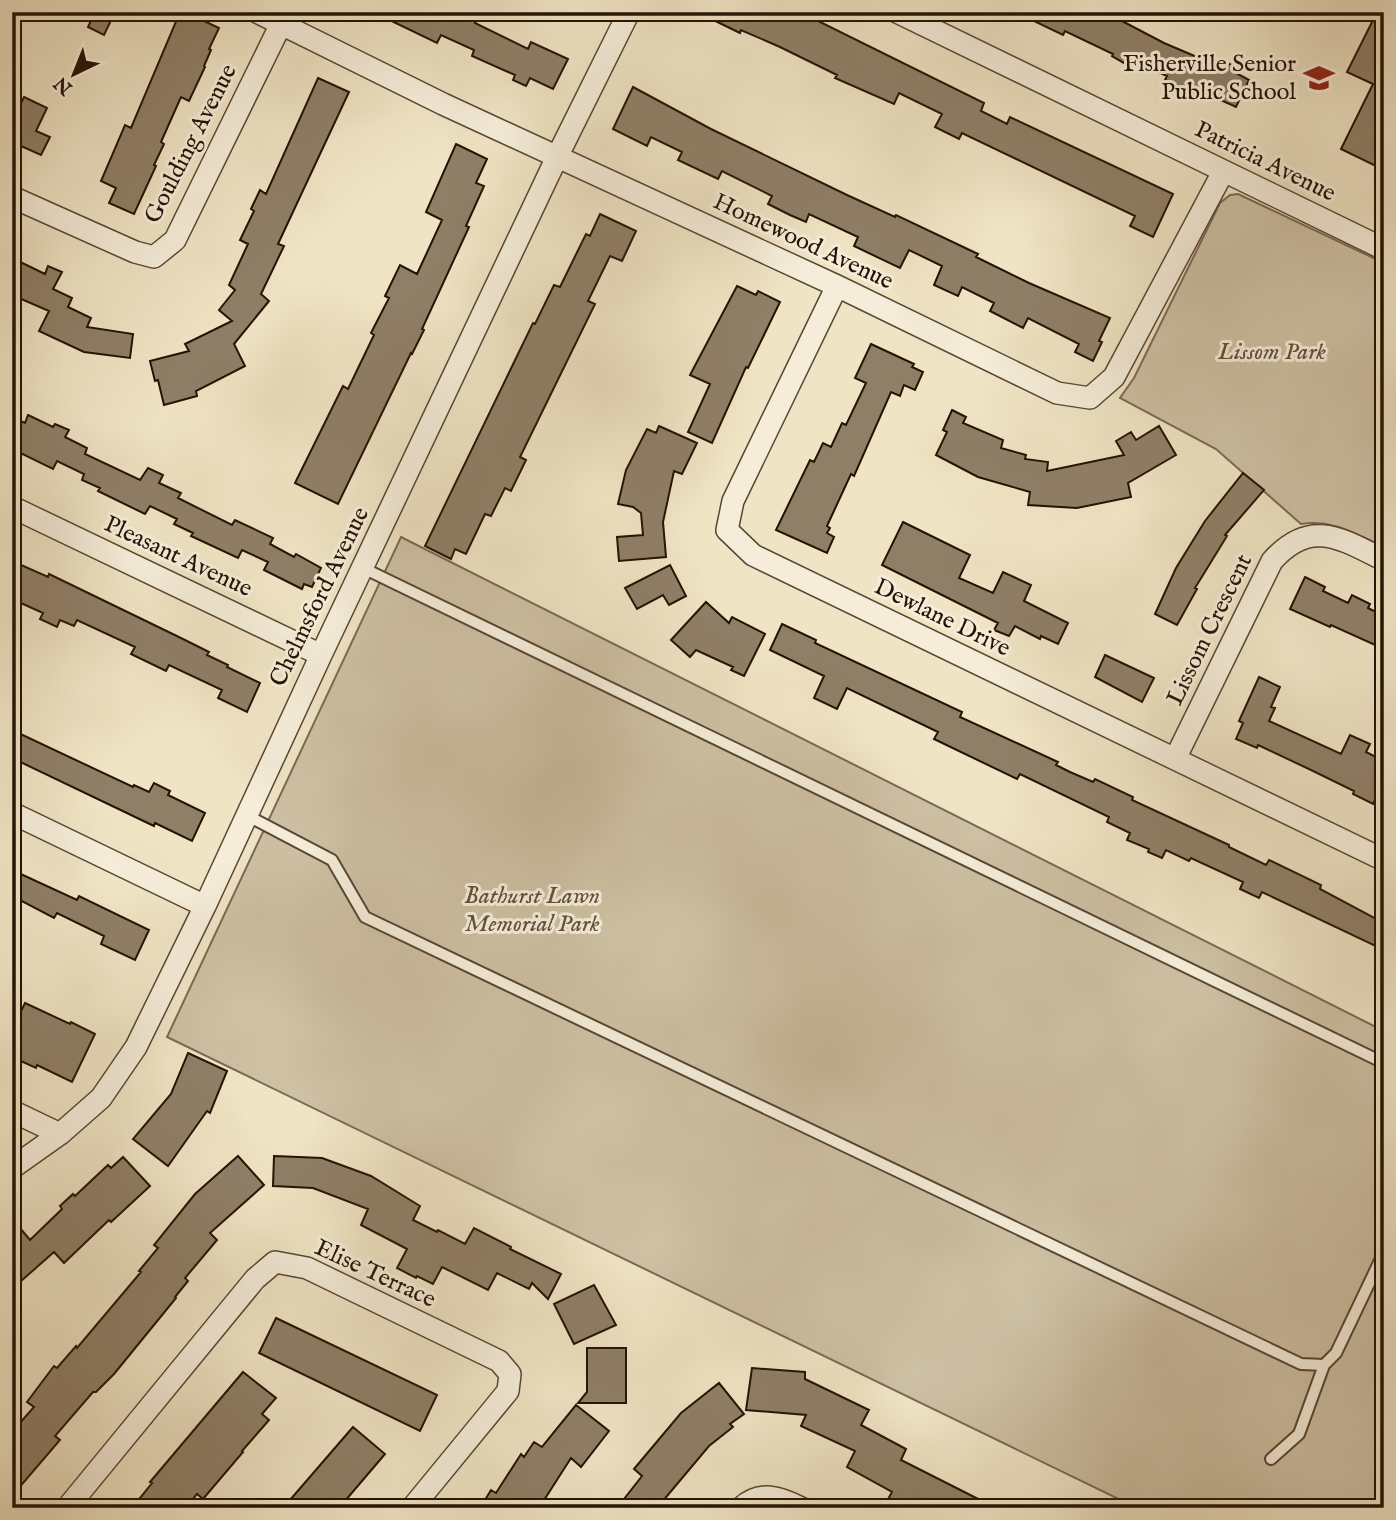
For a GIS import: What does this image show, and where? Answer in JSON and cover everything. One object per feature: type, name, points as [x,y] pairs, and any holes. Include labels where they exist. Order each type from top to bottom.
[{"type":"street","name":"Homewood Avenue","points":[[257,12],[443,104],[837,286],[1058,393],[1090,398],[1114,377],[1223,172]]},
{"type":"street","name":"Chelmsford Avenue","points":[[12,1168],[60,1134],[101,1098],[136,1047],[558,155],[629,12]]},
{"type":"street","name":"Patricia Avenue","points":[[897,12],[1384,249]]},
{"type":"street","name":"Goulding Avenue","points":[[12,197],[135,252],[154,257],[175,240],[281,24]]},
{"type":"street","name":"Dewlane Drive","points":[[837,286],[733,500],[727,530],[752,555],[1384,860]]},
{"type":"street","name":"Pleasant Avenue","points":[[12,507],[321,654]]},
{"type":"street","name":"Lissom Crescent","points":[[1175,759],[1272,561],[1279,552],[1298,538],[1326,535],[1384,559]]},
{"type":"street","points":[[12,813],[205,906]]},
{"type":"street","points":[[12,1111],[60,1134]]},
{"type":"street","name":"Elise Terrace","points":[[67,1508],[254,1279],[275,1262],[307,1268],[499,1362],[510,1374],[508,1391],[412,1508]]},
{"type":"street","points":[[741,1508],[762,1496],[781,1497],[801,1508]]},
{"type":"lane","points":[[363,568],[1384,1063]]},
{"type":"lane","points":[[246,815],[332,860],[365,917],[1301,1364],[1324,1365]]},
{"type":"lane","points":[[1271,1460],[1299,1434],[1324,1365],[1336,1353],[1384,1252]]},
{"type":"green space","name":"Lissom Park","points":[[1238,194],[1384,263],[1384,547],[1334,526],[1301,524],[1216,449],[1120,398],[1134,378],[1220,203],[1230,195]]},
{"type":"green space","name":"Bathurst Lawn Memorial Park","points":[[401,537],[1384,1031],[1384,1508],[1137,1508],[167,1037]]},
{"type":"building","points":[[95,12],[115,12],[104,35],[88,27]]},
{"type":"building","points":[[180,12],[219,28],[189,101],[181,97],[161,142],[164,144],[154,165],[156,166],[134,214],[109,203],[116,188],[101,181],[125,125],[131,128]]},
{"type":"building","points":[[373,12],[470,12],[478,16],[475,23],[528,49],[531,42],[568,59],[553,89],[530,78],[526,86],[513,80],[515,75],[472,56],[474,50],[441,35],[437,43]]},
{"type":"building","points":[[697,12],[800,12],[984,103],[981,111],[1007,124],[1010,117],[1173,194],[1153,237],[1130,226],[1135,216],[962,133],[959,139],[935,127],[942,114],[899,93],[894,104],[835,78],[837,75],[780,47],[741,30],[740,33]]},
{"type":"building","points":[[1015,12],[1105,12],[1164,43],[1204,60],[1206,57],[1238,68],[1236,73],[1249,80],[1236,107],[1212,96],[1209,101],[1165,80],[1167,76],[1127,57],[1124,63],[1112,56],[1113,54],[1065,31],[1063,35]]},
{"type":"building","points":[[1377,12],[1384,12],[1384,170],[1341,149],[1373,84],[1347,72]]},
{"type":"building","points":[[318,78],[349,92],[278,244],[284,246],[261,294],[269,301],[234,344],[245,366],[196,391],[197,396],[164,405],[150,361],[189,351],[185,344],[232,321],[219,310],[235,290],[229,285],[248,244],[240,240],[254,211],[251,209],[260,190],[266,194]]},
{"type":"building","points":[[633,87],[711,129],[847,195],[895,217],[896,215],[978,254],[976,257],[1029,283],[1110,318],[1093,361],[1075,352],[1079,344],[1028,318],[1023,328],[990,311],[994,303],[962,287],[958,296],[934,285],[942,266],[909,250],[900,268],[854,246],[858,237],[809,214],[806,222],[790,215],[768,204],[772,196],[722,171],[718,179],[678,160],[682,152],[651,137],[647,146],[613,129]]},
{"type":"building","points":[[24,97],[47,108],[36,131],[50,137],[41,155],[12,142],[12,122]]},
{"type":"building","points":[[456,144],[487,159],[476,183],[484,186],[466,226],[469,227],[422,329],[424,330],[338,504],[295,483],[343,386],[348,389],[374,335],[371,333],[389,298],[385,296],[400,265],[417,274],[442,220],[426,212]]},
{"type":"building","points":[[600,214],[636,231],[622,261],[610,256],[588,301],[595,304],[520,457],[526,460],[511,491],[505,488],[491,516],[485,514],[466,554],[455,549],[451,559],[425,546],[533,323],[535,324],[554,285],[560,287],[586,234],[590,236]]},
{"type":"building","points":[[12,258],[45,274],[48,266],[62,272],[53,289],[72,298],[68,307],[91,318],[87,327],[133,334],[130,358],[84,352],[39,331],[49,311],[12,295]]},
{"type":"building","points":[[737,286],[756,295],[758,291],[780,302],[748,368],[746,367],[712,443],[688,432],[710,384],[690,375]]},
{"type":"building","points":[[871,344],[914,364],[912,367],[923,372],[915,390],[904,385],[900,396],[891,392],[854,476],[851,474],[827,526],[830,528],[827,533],[834,537],[827,553],[776,530],[810,460],[814,462],[823,443],[831,447],[842,423],[846,425],[866,383],[855,378]]},
{"type":"building","points":[[952,410],[966,417],[963,423],[1003,440],[1001,448],[1026,455],[1025,459],[1048,462],[1047,471],[1124,455],[1116,441],[1131,432],[1136,440],[1159,426],[1176,455],[1128,483],[1131,497],[1077,508],[1028,505],[1030,492],[978,477],[936,455],[947,432],[943,430]]},
{"type":"building","points":[[28,415],[53,427],[55,424],[69,430],[65,437],[87,448],[85,454],[140,480],[148,468],[163,475],[159,483],[181,493],[178,498],[232,525],[235,520],[273,538],[270,544],[321,568],[312,587],[304,584],[302,589],[264,570],[268,562],[242,550],[238,558],[191,536],[193,533],[174,524],[177,519],[150,506],[145,514],[98,491],[100,488],[82,480],[84,474],[57,461],[53,469],[12,449],[12,417],[25,423]]},
{"type":"building","points":[[659,426],[697,443],[682,474],[674,471],[663,522],[666,557],[619,561],[617,537],[643,535],[641,513],[633,507],[618,504],[626,470],[647,429],[656,433]]},
{"type":"building","points":[[1243,473],[1264,490],[1225,535],[1227,536],[1195,588],[1197,589],[1177,625],[1155,614],[1176,568],[1205,521]]},
{"type":"building","points":[[903,522],[970,555],[959,578],[993,593],[1003,572],[1031,585],[1024,601],[1068,623],[1058,644],[1041,636],[1040,639],[1015,626],[1009,636],[994,630],[998,623],[882,565]]},
{"type":"building","points":[[12,561],[48,577],[49,574],[183,639],[209,652],[207,655],[228,665],[227,667],[260,683],[247,712],[218,698],[222,690],[169,665],[166,671],[131,654],[135,647],[77,620],[74,626],[60,620],[57,627],[40,619],[43,613],[12,599]]},
{"type":"building","points":[[670,565],[686,596],[669,605],[663,595],[637,609],[625,588]]},
{"type":"building","points":[[1305,577],[1325,587],[1323,591],[1348,603],[1352,595],[1370,604],[1368,608],[1384,616],[1384,649],[1290,609]]},
{"type":"building","points":[[706,602],[729,623],[732,617],[765,634],[744,676],[731,670],[733,667],[696,650],[690,657],[671,640]]},
{"type":"building","points":[[782,624],[816,640],[815,643],[962,712],[960,717],[1058,762],[1056,765],[1070,772],[1093,782],[1095,779],[1133,797],[1132,800],[1266,865],[1269,860],[1321,885],[1320,889],[1384,923],[1384,950],[1262,892],[1259,898],[1240,889],[1243,882],[1191,858],[1189,861],[1166,850],[1162,858],[1148,852],[1149,849],[1127,840],[1130,833],[1107,822],[1109,817],[1020,774],[1017,779],[934,739],[938,732],[847,688],[837,709],[814,698],[824,676],[770,650]]},
{"type":"building","points":[[1105,655],[1154,678],[1142,702],[1095,677]]},
{"type":"building","points":[[1259,677],[1280,687],[1271,707],[1275,708],[1269,721],[1341,754],[1350,735],[1370,744],[1366,752],[1384,761],[1384,781],[1373,804],[1353,794],[1354,791],[1311,770],[1258,745],[1257,748],[1236,739],[1243,723],[1239,721]]},
{"type":"building","points":[[12,730],[133,787],[134,785],[149,792],[154,783],[170,791],[168,795],[205,813],[192,841],[155,823],[154,826],[12,758]]},
{"type":"building","points":[[12,870],[77,900],[79,896],[149,930],[135,960],[101,944],[104,936],[57,913],[54,918],[12,896]]},
{"type":"building","points":[[25,1003],[95,1034],[72,1082],[37,1065],[36,1068],[12,1057],[12,1030]]},
{"type":"building","points":[[188,1053],[227,1071],[210,1113],[207,1111],[168,1166],[133,1139],[171,1094]]},
{"type":"building","points":[[238,1156],[264,1185],[210,1233],[217,1240],[185,1278],[188,1281],[176,1298],[114,1374],[93,1392],[55,1436],[60,1440],[12,1496],[12,1432],[34,1407],[27,1402],[54,1366],[57,1368],[76,1346],[77,1348],[141,1272],[139,1271],[158,1248],[154,1245],[195,1194]]},
{"type":"building","points":[[274,1156],[322,1158],[371,1176],[420,1206],[413,1220],[465,1244],[474,1228],[561,1274],[548,1299],[532,1283],[529,1289],[497,1273],[488,1290],[442,1267],[433,1284],[417,1276],[416,1278],[397,1268],[407,1249],[361,1225],[368,1209],[313,1188],[273,1186]]},
{"type":"building","points":[[123,1157],[150,1186],[64,1263],[54,1252],[12,1289],[12,1235],[20,1228],[30,1240],[62,1209],[60,1206],[73,1194],[75,1196],[108,1165],[111,1168]]},
{"type":"building","points":[[594,1285],[616,1325],[574,1344],[554,1304]]},
{"type":"building","points":[[276,1318],[437,1395],[420,1431],[259,1353]]},
{"type":"building","points":[[587,1348],[626,1348],[626,1403],[578,1403],[587,1392]]},
{"type":"building","points":[[752,1368],[805,1372],[805,1379],[869,1410],[861,1425],[906,1449],[901,1460],[996,1508],[901,1508],[887,1501],[892,1492],[847,1467],[855,1451],[801,1426],[806,1415],[746,1410]]},
{"type":"building","points":[[243,1372],[276,1398],[262,1414],[269,1420],[243,1452],[203,1499],[197,1494],[186,1508],[132,1508],[152,1483],[150,1482]]},
{"type":"building","points":[[719,1383],[744,1414],[730,1424],[733,1427],[709,1446],[657,1508],[617,1508],[642,1476],[634,1469],[681,1413]]},
{"type":"building","points":[[576,1405],[609,1431],[581,1467],[571,1458],[539,1508],[480,1508],[491,1490],[496,1493],[521,1454],[524,1457],[534,1442],[542,1447]]},
{"type":"building","points":[[353,1427],[385,1454],[339,1508],[283,1508]]},
{"type":"place","name":"Fisherville Senior Public School","points":[[1319,78]]}]
